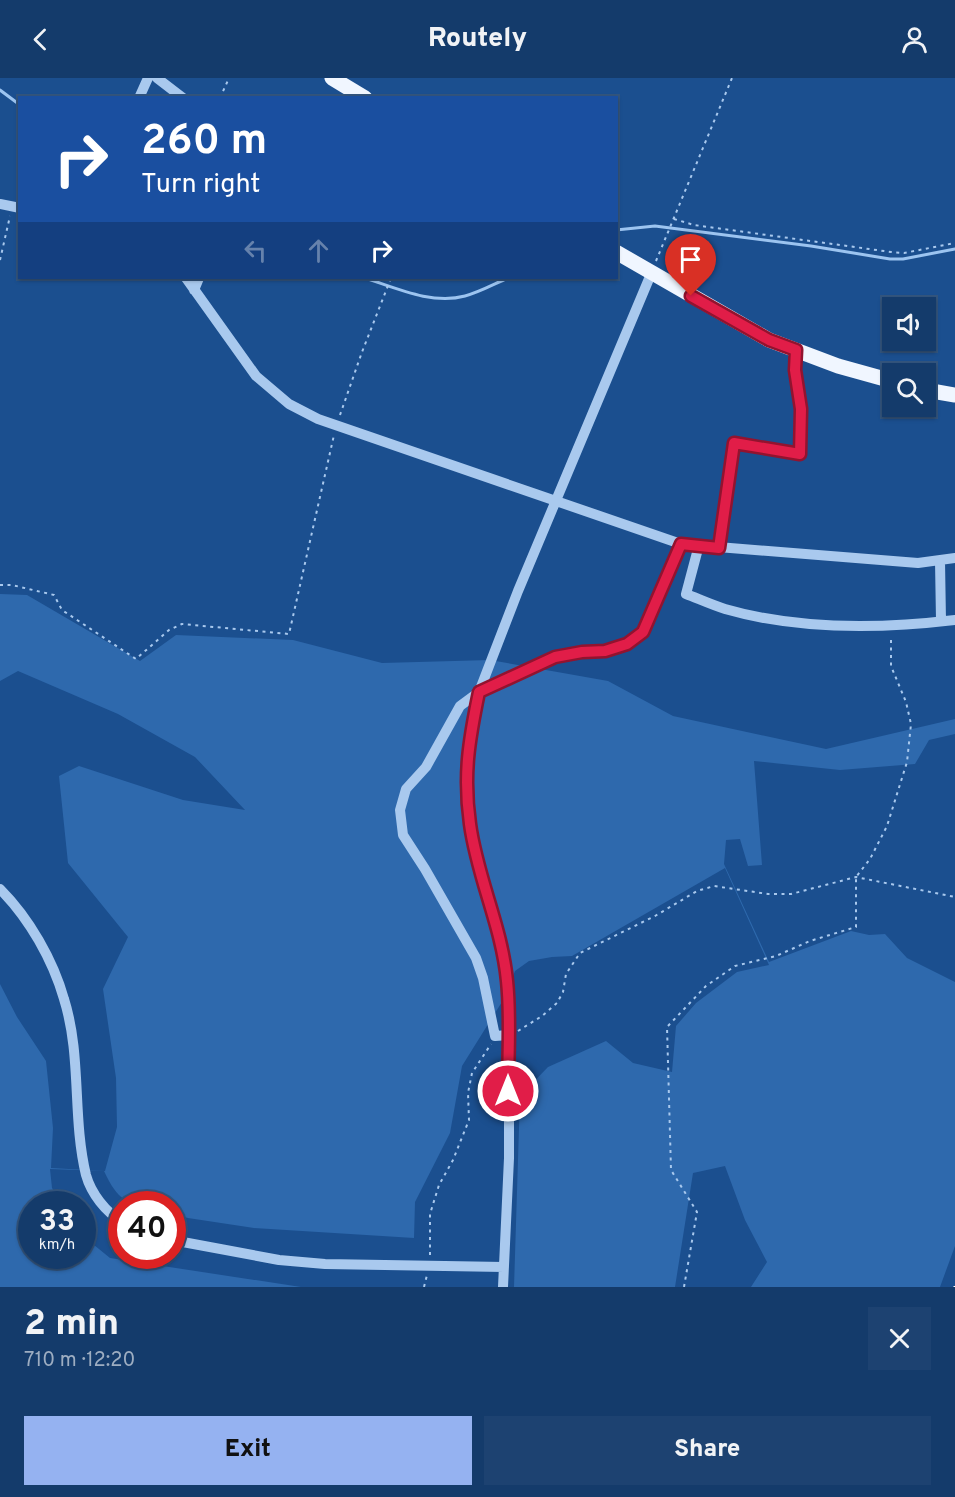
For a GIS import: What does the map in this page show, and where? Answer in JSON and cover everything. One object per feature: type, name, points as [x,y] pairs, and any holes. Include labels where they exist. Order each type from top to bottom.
[{"type":"main road","points":[[332,78],[361,96]]},
{"type":"main road","points":[[618,253],[769,340],[838,366],[882,378]]},
{"type":"main road","points":[[936,392],[955,395]]},
{"type":"street","points":[[140,96],[148,78]]},
{"type":"street","points":[[157,78],[180,96]]},
{"type":"street","points":[[0,204],[16,208]]},
{"type":"street","points":[[503,1287],[509,1158],[510,1035],[507,980],[494,914],[477,858],[470,824],[466,780],[468,745],[479,692],[555,501],[651,274]]},
{"type":"street","points":[[187,279],[247,364],[265,384],[304,413],[336,426],[681,544],[918,563],[955,558]]},
{"type":"street","points":[[194,290],[199,279]]},
{"type":"street","points":[[719,548],[734,443],[800,454],[801,409],[795,370],[796,350]]},
{"type":"street","points":[[510,1035],[495,1036],[483,978],[476,958],[403,835],[399,810],[406,789],[426,767],[460,706],[479,692],[555,657],[605,651],[627,644],[643,632],[681,544]]},
{"type":"street","points":[[699,545],[686,594],[723,609],[784,622],[857,626],[955,620]]},
{"type":"street","points":[[940,561],[941,621]]},
{"type":"street","points":[[0,889],[10,899],[45,952],[64,998],[72,1034],[79,1125],[87,1177],[108,1211]]},
{"type":"street","points":[[186,1243],[279,1260],[325,1264],[504,1267]]},
{"type":"path","points":[[221,96],[229,78]]},
{"type":"path","points":[[651,274],[732,78]]},
{"type":"path","points":[[0,260],[16,208]]},
{"type":"path","points":[[674,220],[694,225],[891,252],[904,253],[955,243]]},
{"type":"path","points":[[0,585],[12,585],[54,595],[62,610],[136,659],[169,630],[182,624],[289,634],[336,426],[391,279]]},
{"type":"path","points":[[684,1287],[697,1212],[671,1170],[667,1026],[706,986],[735,966],[776,956],[810,941],[856,927],[856,877],[870,860],[887,826],[907,762],[911,724],[906,702],[891,666],[891,624]]},
{"type":"path","points":[[510,1035],[524,1029],[557,1003],[563,992],[566,974],[580,953],[655,916],[697,891],[714,886],[768,894],[791,894],[856,877],[955,897]]},
{"type":"path","points":[[424,1287],[430,1267],[430,1214],[439,1185],[453,1160],[470,1120],[468,1094],[472,1073],[495,1036]]},
{"type":"shaded area","points":[[0,594],[27,595],[140,661],[176,635],[293,640],[382,663],[490,660],[608,681],[673,716],[826,749],[955,719],[955,734],[929,740],[915,764],[840,770],[754,761],[762,865],[748,866],[740,839],[726,840],[724,864],[769,962],[851,931],[869,935],[885,934],[907,958],[955,982],[955,1246],[940,1287],[751,1287],[767,1262],[745,1220],[725,1166],[693,1173],[675,1287],[514,1287],[520,1096],[548,1067],[606,1041],[633,1063],[672,1072],[676,1026],[696,1003],[737,972],[769,965],[725,868],[572,956],[529,961],[515,971],[505,997],[462,1066],[450,1133],[415,1202],[414,1238],[254,1228],[188,1218],[186,1217],[186,1191],[116,1191],[104,1171],[50,1169],[54,1191],[18,1191],[18,1269],[96,1269],[96,1247],[108,1256],[108,1269],[182,1269],[301,1287],[0,1287],[0,984],[17,1017],[46,1061],[53,1128],[51,1168],[105,1171],[117,1127],[116,1078],[103,989],[128,937],[68,863],[59,776],[79,766],[183,800],[245,810],[195,757],[118,714],[18,671],[0,681]]},
{"type":"waterway","points":[[0,90],[18,104]]},
{"type":"waterway","points":[[618,230],[655,226],[811,246],[890,259],[903,259],[955,249]]},
{"type":"waterway","points":[[368,279],[414,294],[440,298],[465,296],[506,279]]},
{"type":"route","points":[[508,1091],[510,1035],[507,980],[494,914],[477,858],[470,824],[466,780],[468,745],[479,692],[555,657],[605,651],[627,644],[643,632],[681,544],[719,548],[734,443],[800,454],[801,409],[795,370],[796,350],[769,340],[691,296]]}]
